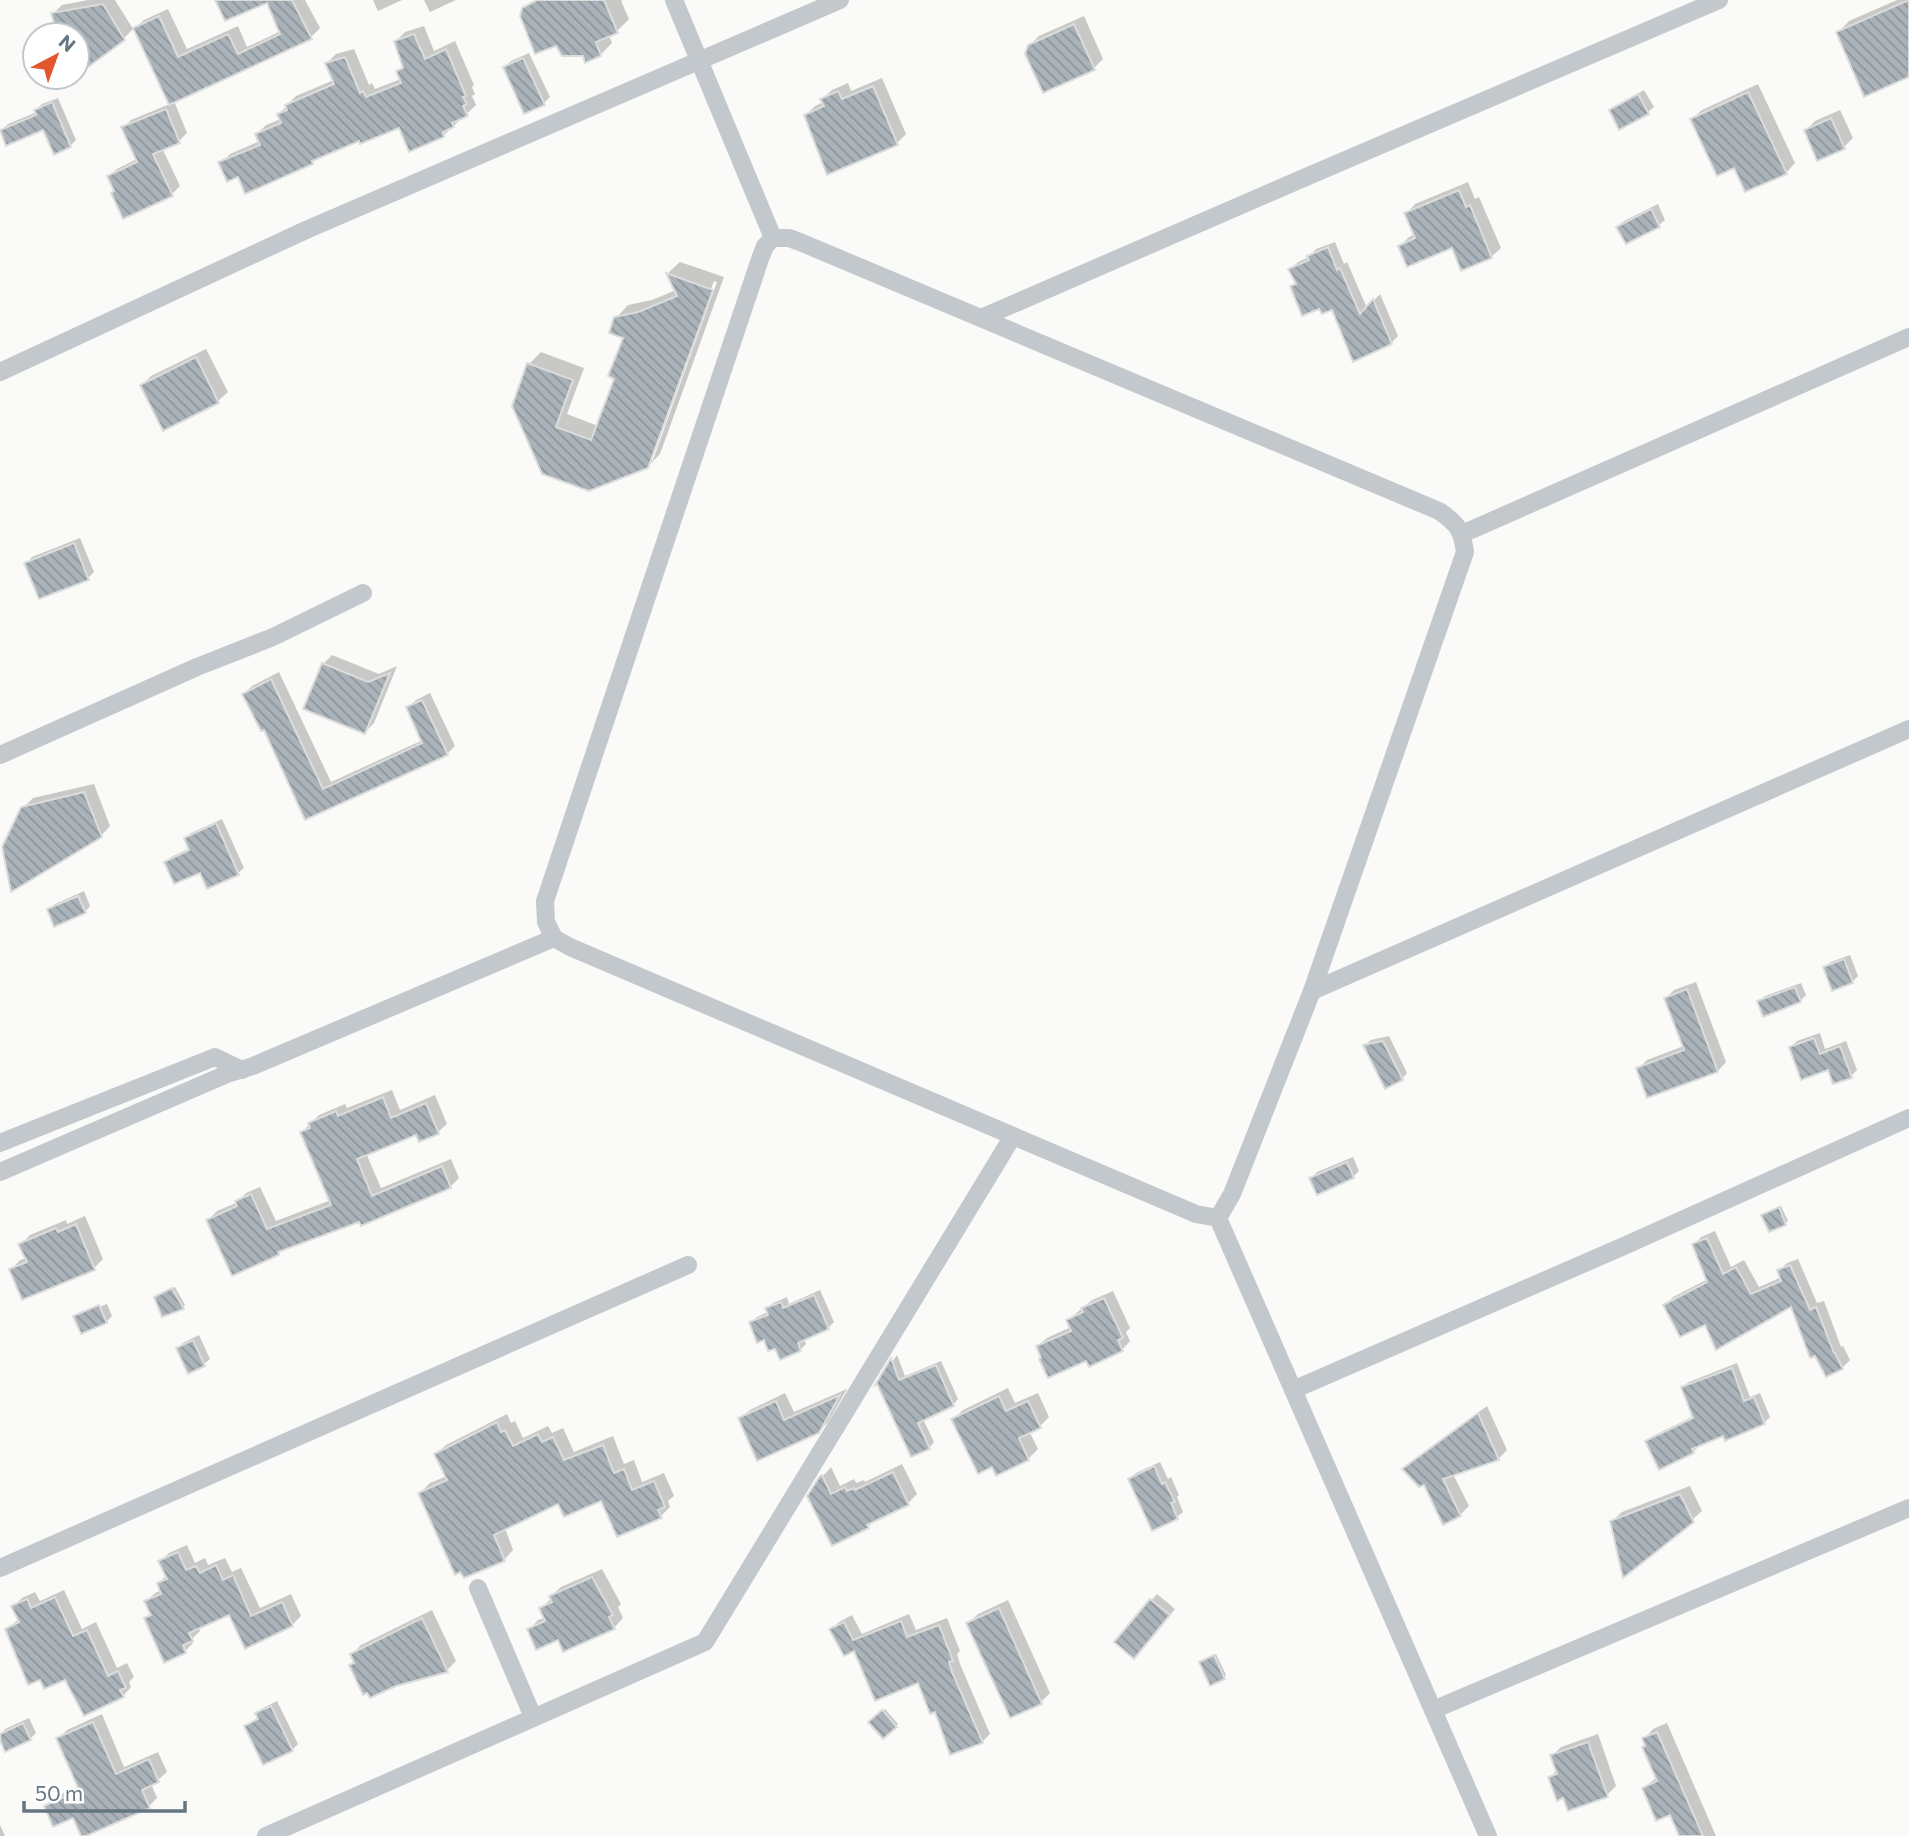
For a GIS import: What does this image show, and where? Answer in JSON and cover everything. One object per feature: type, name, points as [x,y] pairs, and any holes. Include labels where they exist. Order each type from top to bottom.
[{"type":"street","points":[[674,0],[773,238]]},
{"type":"street","points":[[0,372],[306,230],[839,0]]},
{"type":"street","points":[[981,318],[1719,0]]},
{"type":"street","points":[[773,238],[789,238],[800,242],[1439,511],[1450,519],[1462,534],[1465,552],[1312,990],[1233,1194],[1218,1218],[1196,1214],[554,938],[547,922],[545,901],[760,259],[765,246],[773,238]]},
{"type":"street","points":[[1462,534],[1909,337]]},
{"type":"street","points":[[0,755],[273,636],[363,593]]},
{"type":"street","points":[[1312,990],[1909,729]]},
{"type":"street","points":[[0,1172],[554,938]]},
{"type":"street","points":[[0,1143],[215,1057],[242,1070]]},
{"type":"street","points":[[1293,1390],[1611,1252],[1909,1118]]},
{"type":"street","points":[[266,1836],[705,1642],[1013,1136]]},
{"type":"street","points":[[1218,1218],[1488,1836]]},
{"type":"street","points":[[0,1567],[688,1265]]},
{"type":"street","points":[[1433,1710],[1909,1508]]},
{"type":"street","points":[[478,1588],[533,1717]]},
{"type":"building","points":[[215,0],[292,0],[312,39],[169,105],[133,28],[159,16],[178,57],[228,34],[238,54],[280,34],[267,3],[225,21]]},
{"type":"building","points":[[537,0],[604,0],[618,33],[596,42],[601,56],[585,63],[583,56],[562,56],[556,46],[535,54],[520,16],[522,8]]},
{"type":"building","points":[[1909,0],[1909,77],[1864,97],[1836,32]]},
{"type":"building","points":[[103,4],[125,40],[91,65],[91,21],[54,21],[51,13]]},
{"type":"building","points":[[1074,24],[1095,70],[1043,93],[1025,54],[1028,45]]},
{"type":"building","points":[[414,34],[425,59],[446,49],[466,96],[463,97],[467,104],[463,106],[468,116],[452,123],[454,127],[443,132],[444,137],[409,152],[399,128],[312,161],[313,164],[245,194],[238,177],[227,182],[218,162],[260,145],[255,134],[281,123],[277,114],[287,110],[285,105],[334,84],[325,63],[345,57],[360,93],[363,91],[366,97],[401,83],[396,71],[403,68],[394,41]]},
{"type":"building","points":[[523,58],[545,105],[524,114],[503,67]]},
{"type":"building","points":[[873,86],[898,145],[827,175],[804,115],[824,106],[820,99],[838,91],[842,99]]},
{"type":"building","points":[[1748,92],[1787,174],[1745,192],[1734,168],[1717,176],[1690,119]]},
{"type":"building","points":[[1638,94],[1649,114],[1619,130],[1609,110]]},
{"type":"building","points":[[52,102],[71,147],[54,155],[43,130],[6,146],[0,130],[36,115],[34,110]]},
{"type":"building","points":[[166,109],[180,143],[153,154],[173,196],[123,219],[111,193],[114,191],[107,176],[137,162],[121,127]]},
{"type":"building","points":[[1831,118],[1845,149],[1817,161],[1804,130]]},
{"type":"building","points":[[1459,190],[1466,207],[1470,205],[1492,258],[1461,271],[1452,248],[1407,267],[1398,246],[1415,238],[1404,213]]},
{"type":"building","points":[[1651,209],[1660,227],[1626,244],[1616,227]]},
{"type":"building","points":[[1328,247],[1360,314],[1373,299],[1392,344],[1353,362],[1332,310],[1322,314],[1319,309],[1302,316],[1290,286],[1296,284],[1288,269],[1309,260],[1307,256]]},
{"type":"building","points":[[666,273],[713,290],[648,468],[589,491],[542,474],[512,406],[527,363],[573,380],[556,427],[591,440],[614,379],[608,376],[623,338],[609,333],[614,317],[638,312],[677,296]]},
{"type":"building","points":[[196,357],[219,403],[163,431],[140,385]]},
{"type":"building","points":[[74,543],[89,580],[39,599],[24,563]]},
{"type":"building","points":[[322,663],[368,682],[390,673],[365,734],[303,709]]},
{"type":"building","points":[[271,679],[323,789],[422,743],[406,707],[422,700],[448,755],[305,820],[264,730],[261,731],[242,694]]},
{"type":"building","points":[[84,792],[102,837],[11,892],[2,847],[21,807]]},
{"type":"building","points":[[216,823],[239,875],[207,889],[200,873],[174,884],[164,862],[189,850],[184,838]]},
{"type":"building","points":[[78,896],[86,913],[54,927],[47,909]]},
{"type":"building","points":[[1844,959],[1853,983],[1832,991],[1823,967]]},
{"type":"building","points":[[1795,987],[1801,1002],[1763,1017],[1757,1001]]},
{"type":"building","points":[[1687,989],[1718,1072],[1647,1098],[1636,1068],[1684,1050],[1664,998]]},
{"type":"building","points":[[1814,1038],[1820,1054],[1840,1046],[1852,1078],[1833,1084],[1828,1070],[1801,1080],[1789,1047]]},
{"type":"building","points":[[1383,1041],[1403,1080],[1385,1089],[1363,1045]]},
{"type":"building","points":[[383,1097],[391,1118],[426,1103],[439,1134],[419,1142],[416,1135],[357,1159],[372,1196],[442,1166],[451,1188],[361,1226],[359,1222],[278,1252],[279,1255],[232,1276],[206,1220],[237,1206],[235,1201],[251,1194],[267,1229],[331,1205],[300,1132],[310,1128],[308,1123],[336,1111],[338,1116]]},
{"type":"building","points":[[1347,1162],[1354,1178],[1317,1195],[1309,1178]]},
{"type":"building","points":[[1779,1207],[1786,1225],[1769,1232],[1761,1215]]},
{"type":"building","points":[[76,1224],[95,1270],[22,1300],[9,1269],[27,1262],[18,1244],[56,1228],[58,1232]]},
{"type":"building","points":[[1707,1238],[1723,1274],[1736,1267],[1751,1294],[1781,1281],[1777,1270],[1790,1265],[1810,1310],[1816,1307],[1843,1369],[1826,1377],[1815,1356],[1810,1358],[1791,1307],[1716,1350],[1705,1325],[1680,1337],[1663,1305],[1707,1282],[1692,1244]]},
{"type":"building","points":[[172,1288],[184,1309],[162,1317],[154,1297]]},
{"type":"building","points":[[814,1295],[829,1329],[798,1343],[801,1351],[780,1360],[775,1349],[768,1351],[764,1340],[757,1343],[749,1322],[768,1315],[765,1308],[781,1302],[783,1308]]},
{"type":"building","points":[[1104,1298],[1123,1338],[1118,1340],[1123,1351],[1089,1367],[1086,1361],[1048,1378],[1036,1346],[1071,1331],[1066,1320],[1083,1312],[1081,1308]]},
{"type":"building","points":[[99,1305],[107,1323],[81,1334],[73,1316]]},
{"type":"building","points":[[193,1340],[205,1366],[188,1374],[176,1348]]},
{"type":"building","points":[[891,1358],[899,1380],[936,1365],[954,1406],[918,1423],[930,1449],[911,1457],[877,1384],[875,1385]]},
{"type":"building","points":[[1732,1368],[1744,1401],[1754,1397],[1765,1424],[1725,1441],[1723,1436],[1692,1449],[1694,1453],[1659,1470],[1645,1441],[1693,1418],[1681,1387]]},
{"type":"building","points":[[840,1395],[819,1433],[757,1461],[738,1418],[776,1401],[784,1420]]},
{"type":"building","points":[[999,1396],[1006,1411],[1028,1401],[1041,1428],[1019,1438],[1029,1460],[996,1476],[992,1467],[978,1474],[951,1419]]},
{"type":"building","points":[[1478,1413],[1499,1460],[1443,1479],[1461,1516],[1443,1525],[1424,1485],[1419,1487],[1402,1469]]},
{"type":"building","points":[[497,1422],[501,1432],[505,1430],[513,1446],[538,1434],[542,1442],[553,1437],[564,1460],[603,1445],[614,1473],[624,1469],[632,1490],[654,1481],[665,1507],[658,1510],[662,1518],[617,1537],[601,1501],[564,1517],[558,1504],[494,1535],[505,1561],[464,1578],[460,1572],[455,1575],[418,1493],[447,1480],[434,1454]]},
{"type":"building","points":[[1154,1466],[1162,1484],[1165,1482],[1175,1502],[1171,1503],[1178,1519],[1152,1531],[1128,1479]]},
{"type":"building","points":[[893,1472],[909,1505],[832,1546],[807,1496],[820,1476],[822,1475],[831,1494],[845,1487],[847,1491],[854,1488],[855,1490]]},
{"type":"building","points":[[1680,1494],[1694,1522],[1623,1578],[1610,1521]]},
{"type":"building","points":[[178,1552],[186,1570],[196,1566],[200,1573],[216,1565],[223,1580],[233,1575],[251,1616],[282,1602],[293,1626],[245,1649],[229,1615],[189,1633],[193,1641],[183,1645],[186,1653],[164,1663],[144,1618],[151,1615],[144,1601],[161,1594],[157,1583],[167,1579],[158,1561]]},
{"type":"building","points":[[592,1577],[613,1615],[609,1617],[615,1629],[563,1652],[558,1640],[536,1650],[527,1629],[545,1621],[539,1608],[552,1602],[549,1596]]},
{"type":"building","points":[[55,1597],[73,1636],[87,1630],[108,1676],[118,1671],[126,1688],[120,1690],[124,1697],[84,1716],[65,1680],[44,1689],[40,1680],[28,1685],[5,1629],[19,1622],[11,1606],[27,1599],[31,1608]]},
{"type":"building","points":[[1150,1599],[1170,1615],[1134,1659],[1114,1642]]},
{"type":"building","points":[[999,1608],[1042,1704],[1010,1718],[966,1623]]},
{"type":"building","points":[[422,1618],[448,1672],[396,1686],[370,1698],[367,1693],[363,1695],[349,1665],[354,1663],[350,1654]]},
{"type":"building","points":[[901,1621],[907,1637],[939,1625],[953,1661],[949,1662],[952,1672],[983,1743],[950,1755],[935,1712],[930,1714],[918,1683],[875,1701],[854,1651],[844,1656],[829,1629],[844,1622],[853,1640]]},
{"type":"building","points":[[1214,1655],[1225,1679],[1210,1686],[1199,1662]]},
{"type":"building","points":[[271,1706],[293,1751],[263,1765],[244,1726],[258,1719],[255,1713]]},
{"type":"building","points":[[882,1710],[897,1727],[883,1739],[868,1722]]},
{"type":"building","points":[[93,1722],[116,1774],[149,1759],[159,1782],[142,1790],[150,1808],[81,1836],[73,1818],[53,1827],[44,1806],[79,1790],[56,1738]]},
{"type":"building","points":[[23,1723],[31,1740],[5,1752],[0,1734]]},
{"type":"building","points":[[1657,1732],[1703,1836],[1679,1836],[1670,1815],[1656,1821],[1642,1788],[1657,1781],[1642,1747],[1645,1746],[1642,1738]]},
{"type":"building","points":[[1588,1742],[1608,1797],[1568,1811],[1563,1798],[1557,1801],[1548,1777],[1557,1774],[1550,1755]]}]
